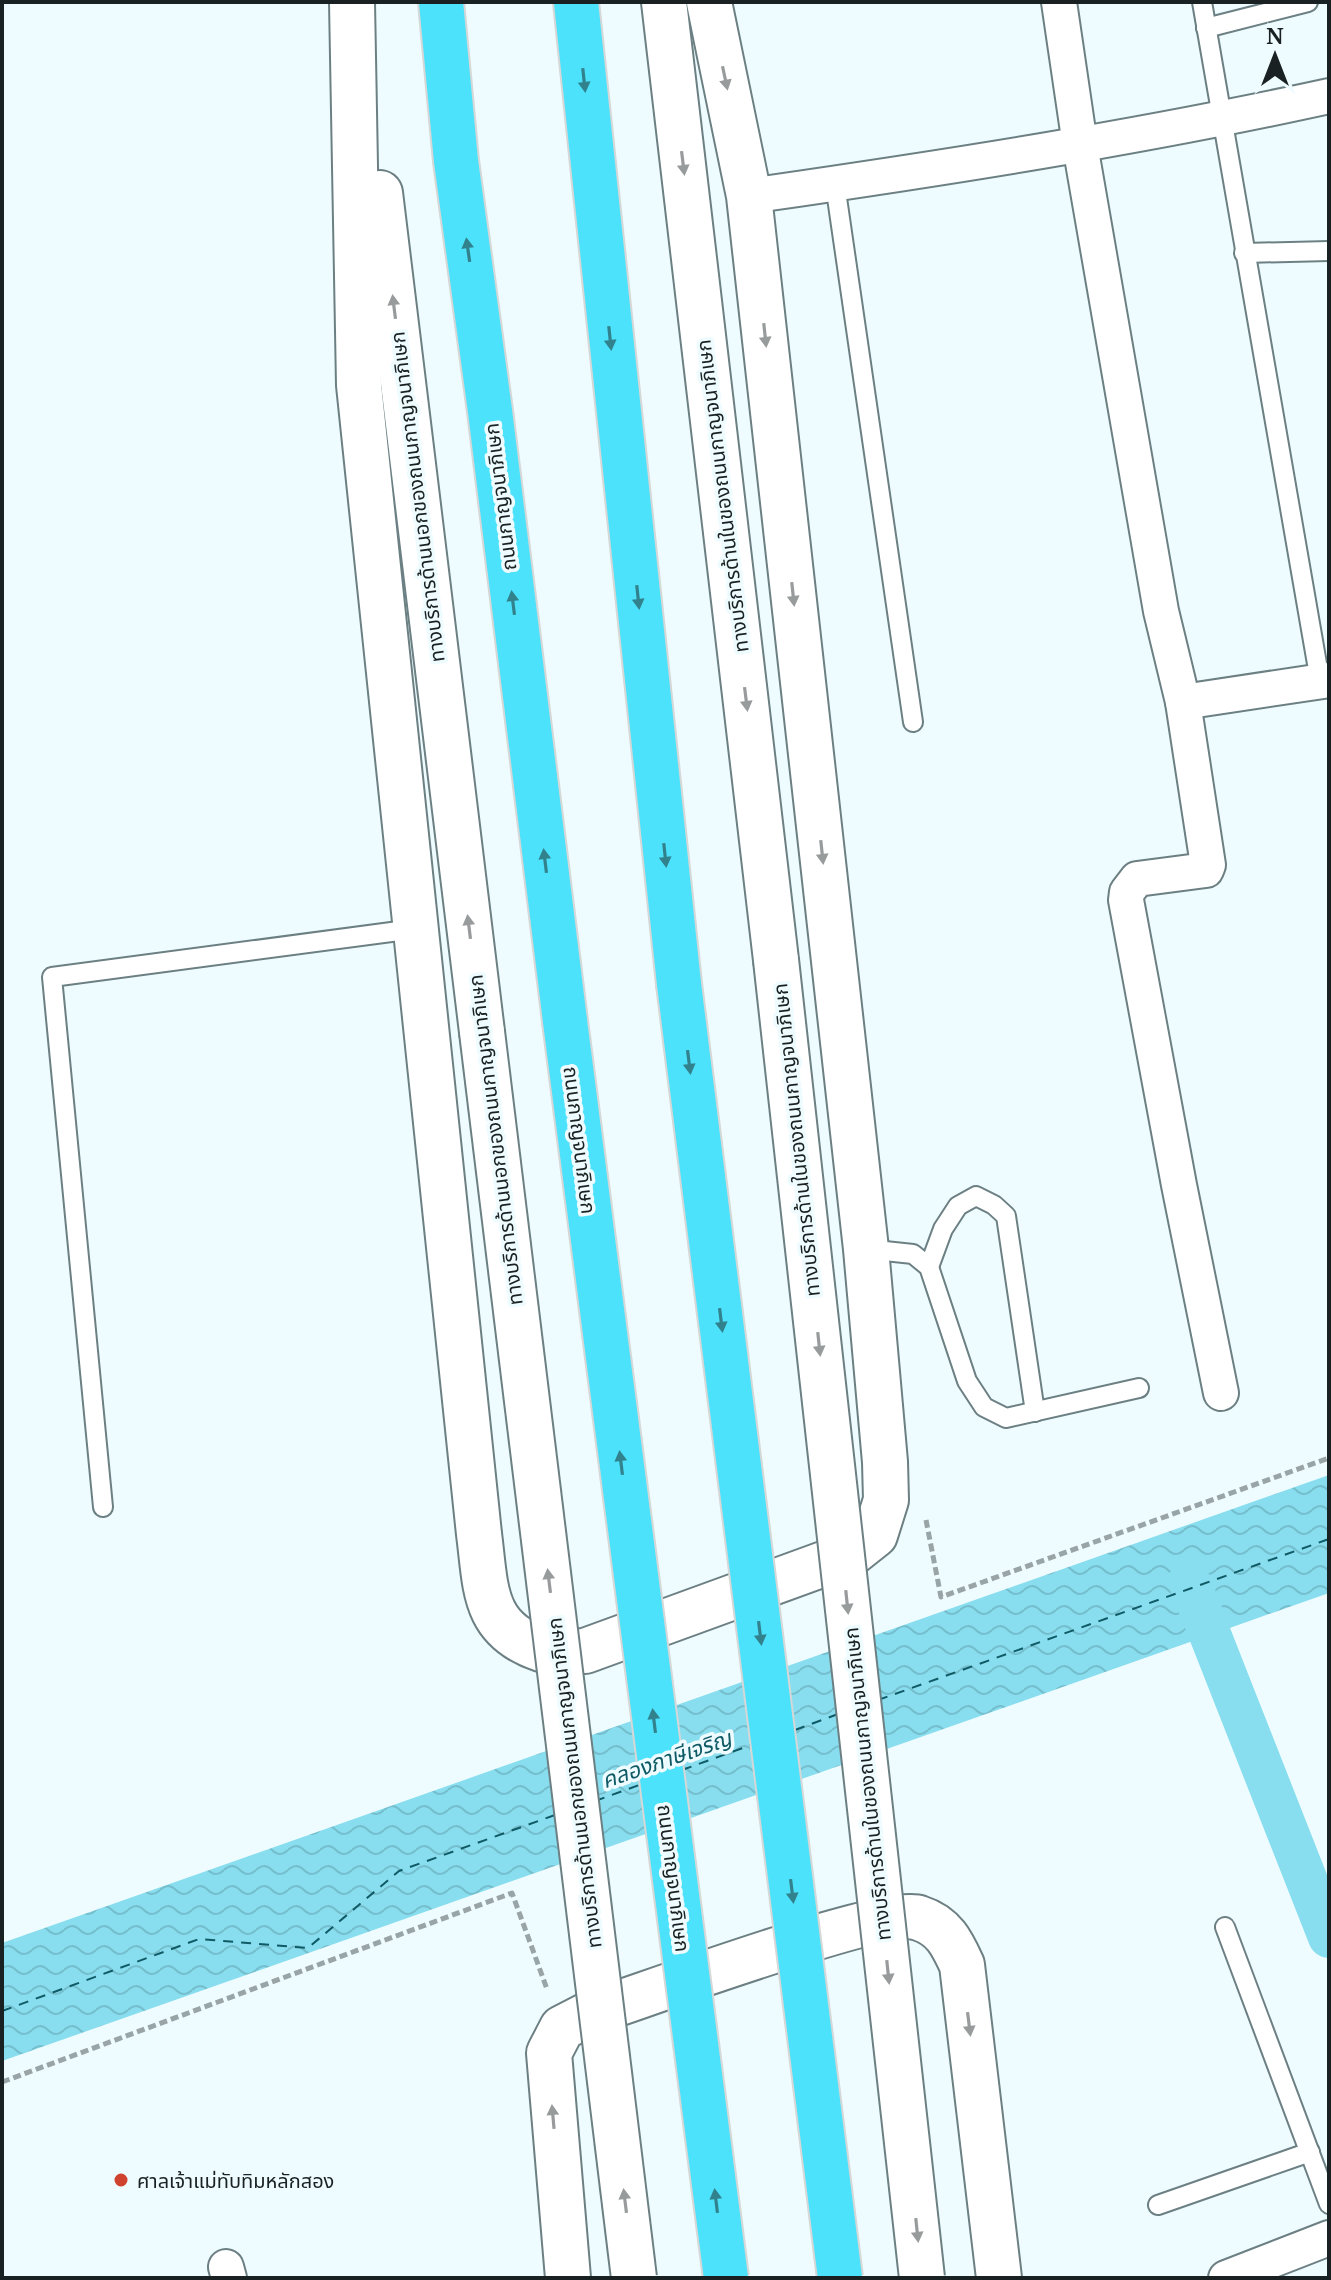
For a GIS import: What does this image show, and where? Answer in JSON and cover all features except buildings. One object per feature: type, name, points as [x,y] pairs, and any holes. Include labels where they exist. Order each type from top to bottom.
[{"type":"highway","points":[[415,2],[456,161]]},
{"type":"highway","name":"ถนนกาญจนาภิเษก","points":[[441,2],[456,161],[726,2278]]},
{"type":"highway","points":[[576,2],[679,984],[840,2278]]},
{"type":"main road","points":[[355,2],[359,385],[479,1534],[489,1602],[505,1631],[543,1650],[585,1651],[851,1554],[875,1535],[886,1500],[866,1249],[749,196],[709,2]]},
{"type":"main road","name":"ทางบริการด้านนอกของถนนกาญจนาภิเษก","points":[[355,2],[634,2278]]},
{"type":"main road","name":"ทางบริการด้านในของถนนกาญจนาภิเษก","points":[[664,2],[776,960],[922,2278]]},
{"type":"main road","points":[[568,2278],[549,2053],[562,2028],[593,2012],[886,1918],[918,1917],[948,1934],[962,1965],[999,2278]]},
{"type":"street","points":[[1059,2],[1080,145],[1161,611],[1183,702],[1208,865],[1206,870],[1137,879],[1127,892],[1126,900],[1221,1393]]},
{"type":"street","points":[[749,196],[1080,145],[1221,120],[1329,96]]},
{"type":"street","points":[[1183,702],[1324,680]]},
{"type":"street","points":[[1226,2278],[1329,2238]]},
{"type":"lane","points":[[1202,2],[1244,253],[1324,680]]},
{"type":"lane","points":[[1206,28],[1308,2]]},
{"type":"lane","points":[[835,184],[913,722]]},
{"type":"lane","points":[[1244,253],[1329,251]]},
{"type":"lane","points":[[103,1507],[52,977],[414,929]]},
{"type":"lane","points":[[929,1267],[943,1229],[958,1206],[976,1196],[994,1205],[1006,1216],[1035,1412]]},
{"type":"lane","points":[[866,1249],[913,1254],[929,1267],[967,1381],[984,1407],[1006,1418],[1139,1388]]},
{"type":"lane","points":[[1225,1927],[1329,2204]]},
{"type":"lane","points":[[1158,2205],[1310,2152]]},
{"type":"path","points":[[924,1510],[941,1597],[1329,1458]]},
{"type":"path","points":[[2,2082],[512,1893],[562,2028]]},
{"type":"water","name":"คลองภาษีเจริญ","points":[[1329,1475],[1329,1593],[2,2061],[2,1943]]},
{"type":"waterway","points":[[1189,1581],[1329,1937]]},
{"type":"ferry route","points":[[878,1700],[1329,1539]]},
{"type":"ferry route","points":[[795,1730],[838,1714]]},
{"type":"ferry route","points":[[682,1770],[751,1745]]},
{"type":"ferry route","points":[[595,1801],[642,1784]]},
{"type":"ferry route","points":[[2,2011],[199,1939],[308,1948],[399,1871],[555,1815]]},
{"type":"place","name":"ศาลเจ้าแม่ทับทิมหลักสอง","points":[[121,2180]]}]
